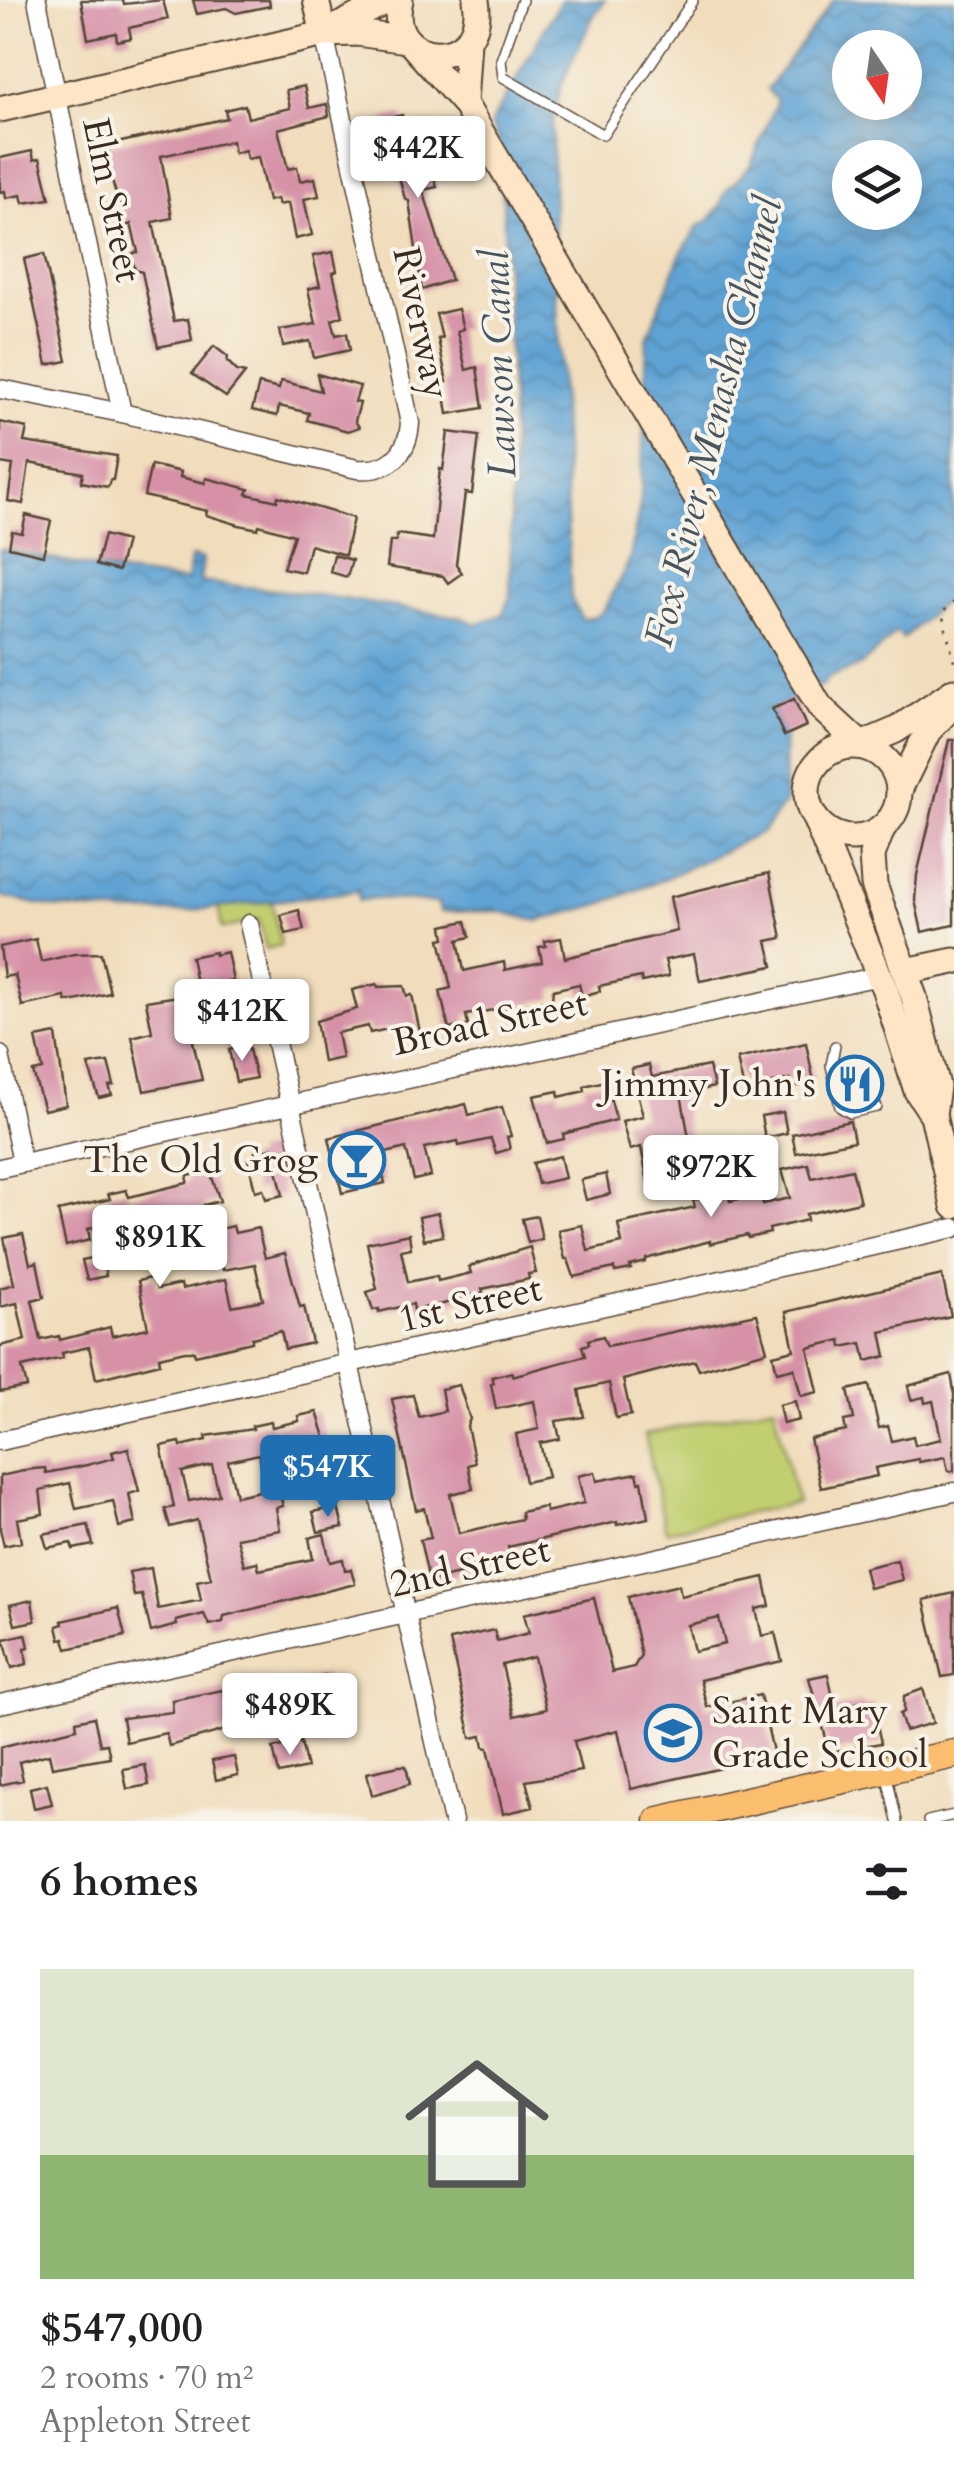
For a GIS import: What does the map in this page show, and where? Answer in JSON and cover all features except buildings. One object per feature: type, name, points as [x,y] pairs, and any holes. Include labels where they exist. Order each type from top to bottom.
[{"type":"main road","points":[[316,0],[324,34]]},
{"type":"main road","points":[[324,34],[388,0]]},
{"type":"main road","points":[[400,0],[397,16],[410,43],[464,103],[820,707],[861,745],[888,760],[896,773],[899,804],[882,828],[872,856],[874,885],[906,971],[936,1086],[932,1115]]},
{"type":"main road","points":[[464,103],[468,41],[478,18],[476,0]]},
{"type":"main road","points":[[0,109],[324,34],[357,32],[410,43],[436,54],[447,53],[468,41]]},
{"type":"main road","points":[[818,761],[832,750],[861,745],[896,730],[954,691]]},
{"type":"main road","points":[[900,788],[928,731],[954,704]]},
{"type":"main road","points":[[820,707],[822,743],[806,789],[879,976],[917,1091],[932,1115],[954,1206]]},
{"type":"main road","points":[[815,818],[839,836],[854,838],[882,828]]},
{"type":"main road","points":[[906,971],[954,961]]},
{"type":"main road","points":[[659,1821],[953,1754]]},
{"type":"street","name":"Elm Street","points":[[37,0],[122,414]]},
{"type":"street","name":"Riverway","points":[[0,390],[357,469],[384,467],[404,450],[410,423],[324,34]]},
{"type":"street","points":[[249,924],[453,1821]]},
{"type":"street","name":"Broad Street","points":[[0,1168],[879,976]]},
{"type":"street","points":[[0,1056],[22,1163]]},
{"type":"street","name":"1st Street","points":[[0,1441],[954,1228]]},
{"type":"street","name":"2nd Street","points":[[0,1704],[953,1498]]},
{"type":"lane","points":[[522,0],[501,60],[507,80],[603,135],[693,0]]},
{"type":"lane","points":[[835,1046],[831,1064],[840,1107],[850,1113],[877,1107]]},
{"type":"lane","points":[[885,1770],[898,1821]]},
{"type":"lane","points":[[928,1821],[954,1815]]},
{"type":"path","points":[[954,602],[942,613],[954,661]]},
{"type":"green space","points":[[271,899],[281,945],[266,949],[259,920],[222,929],[218,906]]},
{"type":"green space","points":[[774,1405],[797,1503],[666,1531],[645,1435]]},
{"type":"water","name":"Fox River, Menasha Channel","points":[[561,0],[605,0],[562,83],[552,124],[571,598],[582,619],[596,617],[605,609],[630,559],[641,498],[647,338],[680,255],[698,226],[708,221],[721,205],[724,193],[750,166],[777,101],[767,89],[834,0],[954,0],[954,592],[903,639],[897,632],[860,666],[827,678],[823,685],[772,709],[784,736],[785,803],[763,832],[601,904],[538,921],[498,911],[440,912],[438,903],[372,898],[359,901],[358,891],[180,912],[123,913],[50,907],[0,896],[0,549],[122,573],[187,581],[191,557],[203,559],[200,582],[304,593],[460,617],[476,624],[502,615],[510,597],[512,423],[501,150],[491,123]]},
{"type":"place","name":"Jimmy John's","points":[[855,1084]]},
{"type":"place","name":"The Old Grog","points":[[357,1160]]},
{"type":"place","name":"Saint Mary Grade School","points":[[673,1733]]},
{"type":"water label","name":"Lawson Canal","points":[[499,364]]}]
